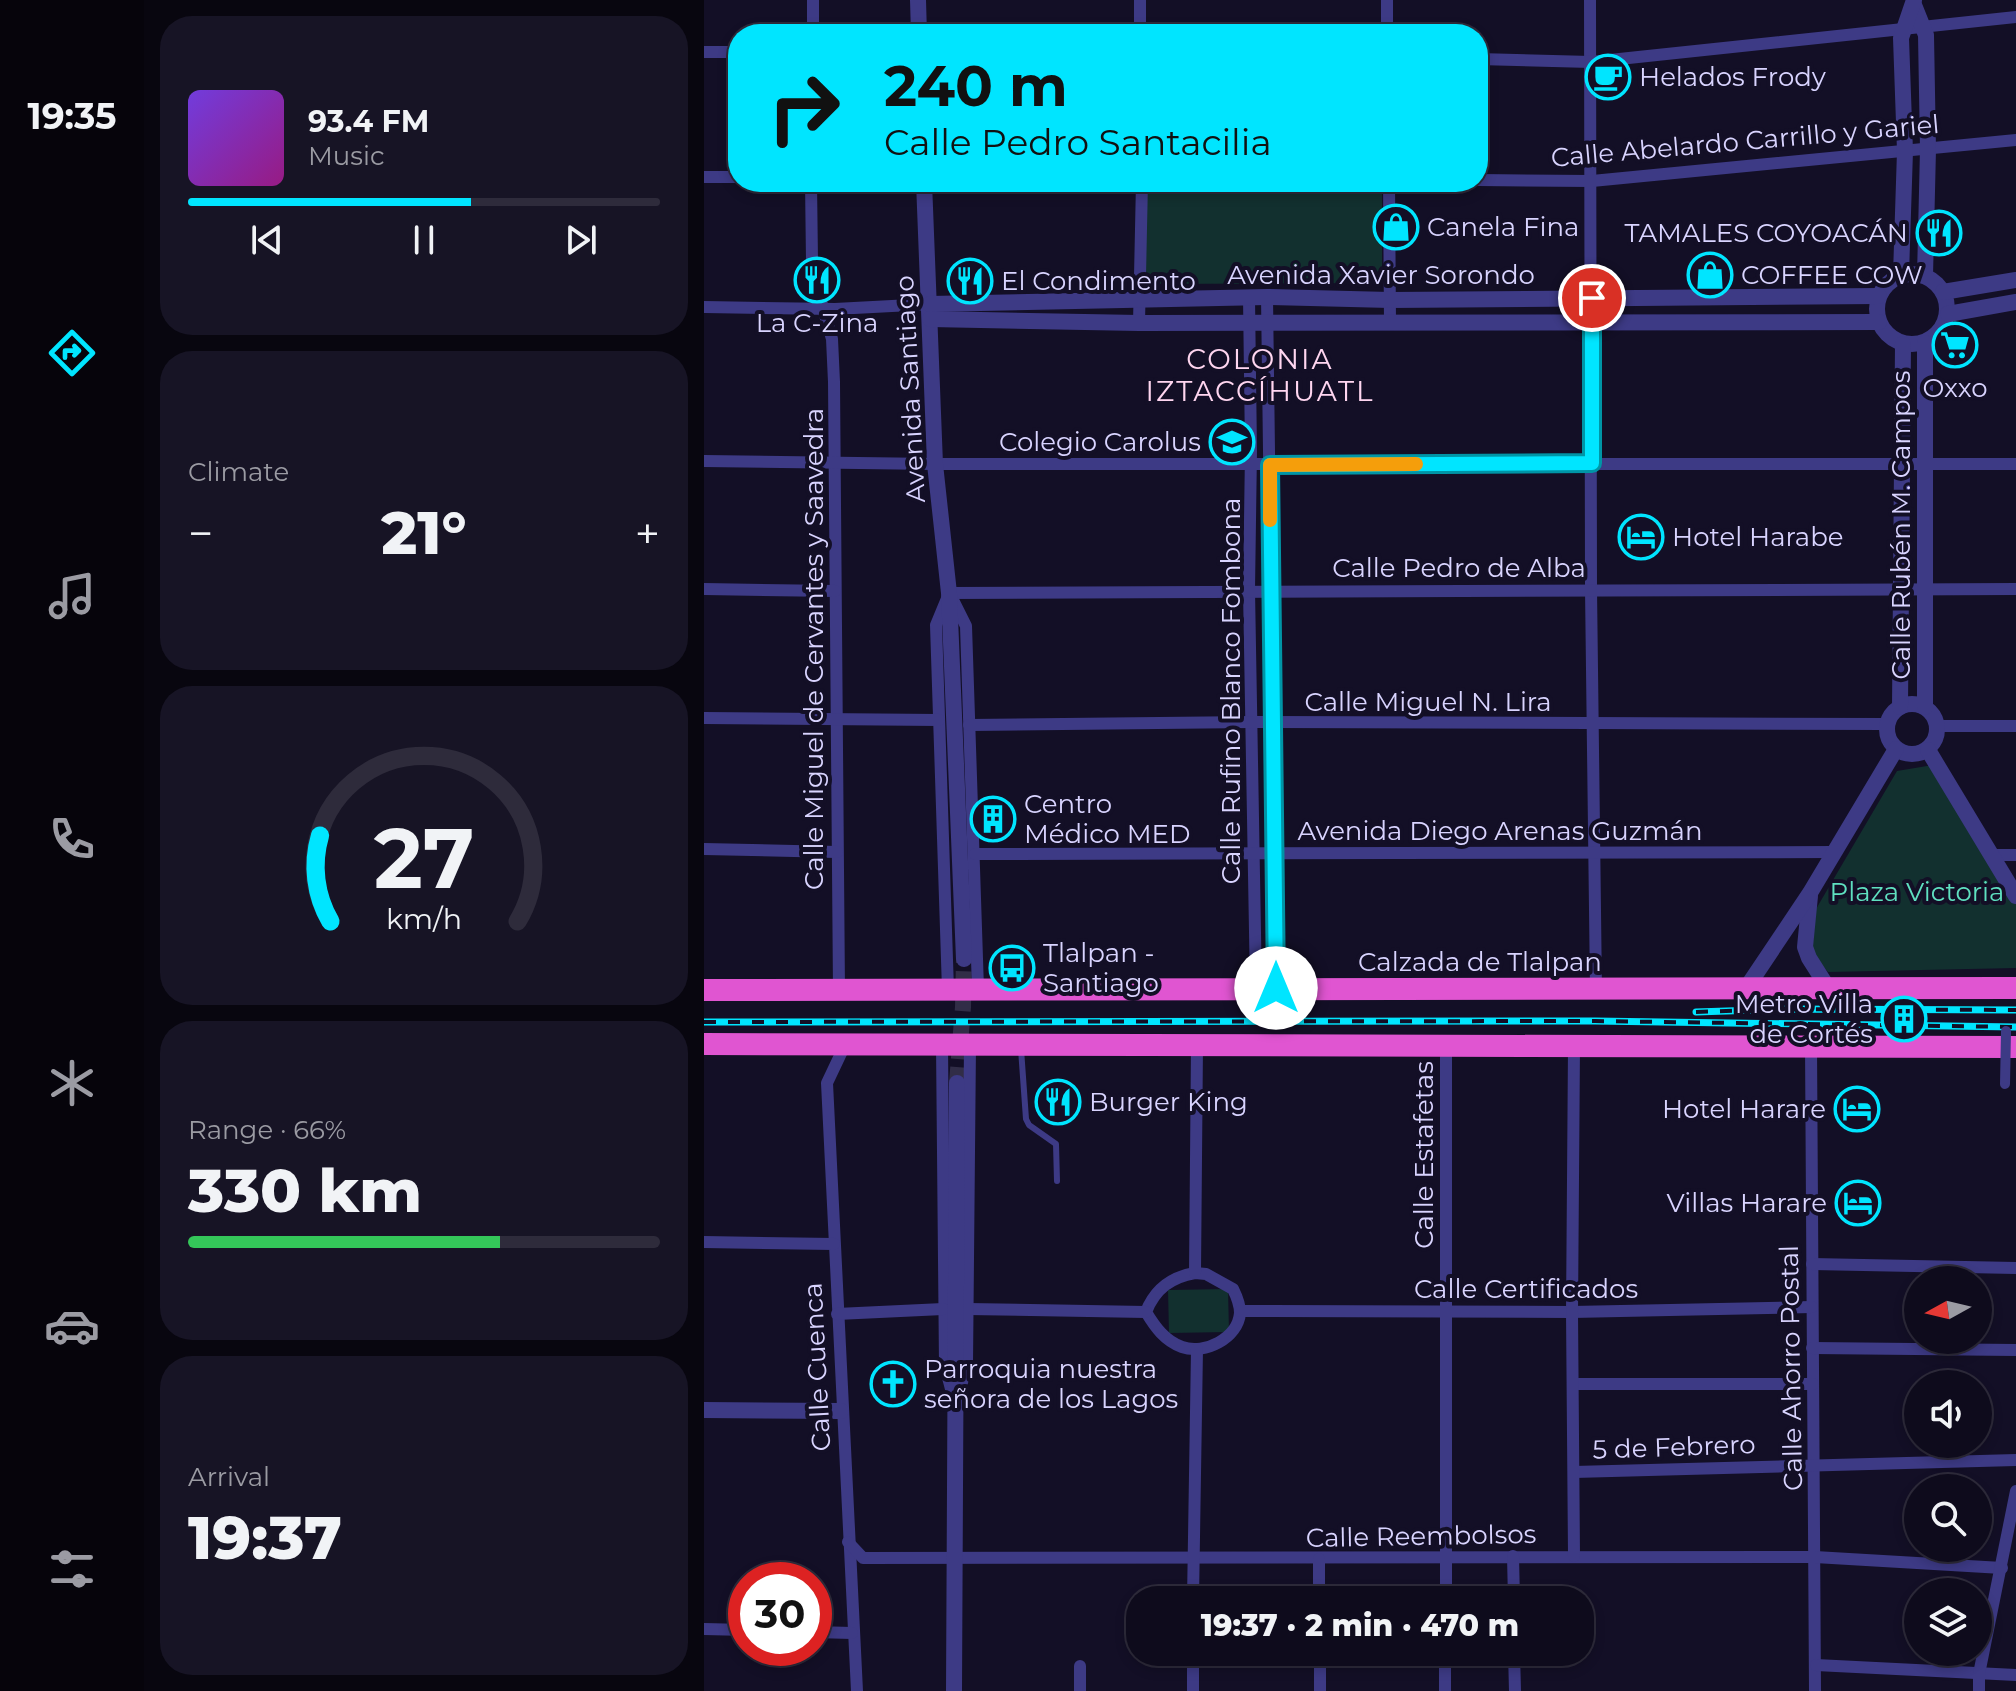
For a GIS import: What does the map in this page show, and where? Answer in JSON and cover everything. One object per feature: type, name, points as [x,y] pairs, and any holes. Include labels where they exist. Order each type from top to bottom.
[{"type":"highway","name":"Calzada de Tlalpan","points":[[704,990],[2016,988]]},
{"type":"highway","points":[[704,1044],[1446,1047],[1811,1045],[2011,1039]]},
{"type":"street","points":[[813,0],[813,24]]},
{"type":"street","points":[[918,0],[919,24]]},
{"type":"street","points":[[1140,0],[1140,24]]},
{"type":"street","points":[[1387,0],[1387,24]]},
{"type":"street","points":[[1590,0],[1591,589],[1596,990]]},
{"type":"street","points":[[1914,2],[1914,28]]},
{"type":"street","points":[[1488,59],[1591,62],[2016,17]]},
{"type":"street","points":[[1914,28],[1926,35],[1928,149],[1925,276]]},
{"type":"street","points":[[1901,275],[1905,151],[1901,38],[1914,28]]},
{"type":"street","points":[[704,52],[728,52]]},
{"type":"street","name":"Calle Abelardo Carrillo y Gariel","points":[[1488,180],[1592,181],[2016,140]]},
{"type":"street","points":[[704,177],[728,177]]},
{"type":"street","name":"Calle Miguel de Cervantes y Saavedra","points":[[811,192],[812,261],[832,339],[839,991]]},
{"type":"street","name":"Avenida Santiago","points":[[924,192],[935,464],[949,593],[964,959]]},
{"type":"street","points":[[1139,323],[1142,192]]},
{"type":"street","points":[[1389,192],[1390,323]]},
{"type":"street","points":[[1901,275],[1925,276],[1936,282],[1943,292],[1948,314],[1941,331],[1925,343],[1903,344],[1888,336],[1879,322],[1879,296],[1888,284],[1901,275]]},
{"type":"street","points":[[1943,292],[2016,280]]},
{"type":"street","name":"Avenida Xavier Sorondo","points":[[930,311],[1267,297],[1390,300],[1879,296]]},
{"type":"street","name":"Calle Rufino Blanco Fombona","points":[[1266,988],[1274,853],[1267,297]]},
{"type":"street","name":"Calle Rufino Blanco Fombona","points":[[1249,298],[1249,590],[1254,853],[1266,988]]},
{"type":"street","points":[[1948,314],[2016,302]]},
{"type":"street","points":[[704,307],[930,311]]},
{"type":"street","name":"Avenida Xavier Sorondo","points":[[930,311],[1139,323],[1879,322]]},
{"type":"street","name":"Calle Rubén M. Campos","points":[[1925,343],[1925,707]]},
{"type":"street","name":"Calle Rubén M. Campos","points":[[1900,707],[1903,344]]},
{"type":"street","points":[[704,461],[1251,465],[2016,464]]},
{"type":"street","name":"Calle Pedro de Alba","points":[[949,593],[1901,587],[2016,589]]},
{"type":"street","points":[[704,589],[835,591]]},
{"type":"street","name":"Avenida Santiago","points":[[948,990],[936,625],[949,593]]},
{"type":"street","name":"Avenida Santiago","points":[[949,593],[966,626],[978,989]]},
{"type":"street","points":[[1908,704],[1925,707],[1934,715],[1938,726],[1936,740],[1928,750],[1912,756],[1896,749],[1888,738],[1887,724],[1892,714],[1908,704]]},
{"type":"street","points":[[704,718],[939,720]]},
{"type":"street","name":"Calle Miguel N. Lira","points":[[969,725],[1253,722],[1887,724]]},
{"type":"street","points":[[1938,726],[2016,726]]},
{"type":"street","points":[[1745,990],[1810,893],[1896,749]]},
{"type":"street","points":[[1928,750],[2016,896]]},
{"type":"street","points":[[704,849],[837,852]]},
{"type":"street","name":"Avenida Diego Arenas Guzmán","points":[[975,854],[1834,852]]},
{"type":"street","points":[[1990,855],[2016,855]]},
{"type":"street","points":[[1810,893],[1805,947],[1828,988]]},
{"type":"street","points":[[2005,1084],[2011,1039]]},
{"type":"street","name":"Calle Cuenca","points":[[845,1045],[827,1083],[857,1691]]},
{"type":"street","points":[[942,1045],[945,1366],[955,1404]]},
{"type":"street","points":[[955,1404],[967,1365],[970,1045]]},
{"type":"street","points":[[1195,1273],[1197,1045]]},
{"type":"street","name":"Calle Ahorro Postal","points":[[1811,1045],[1815,1691]]},
{"type":"street","points":[[1574,1046],[1574,1556]]},
{"type":"street","name":"Calle Estafetas","points":[[1446,1047],[1446,1586]]},
{"type":"street","points":[[954,1691],[957,1083]]},
{"type":"street","points":[[704,1242],[834,1244]]},
{"type":"street","points":[[1812,1264],[2016,1268]]},
{"type":"street","points":[[1195,1273],[1206,1274],[1233,1289],[1240,1311],[1232,1334],[1216,1344],[1197,1349],[1182,1347],[1170,1340],[1155,1328],[1146,1312],[1152,1298],[1163,1286],[1177,1276],[1195,1273]]},
{"type":"street","name":"Calle Certificados","points":[[1240,1311],[1572,1312],[1812,1307]]},
{"type":"street","points":[[837,1314],[943,1309]]},
{"type":"street","points":[[967,1309],[1146,1312]]},
{"type":"street","points":[[1812,1348],[2016,1350]]},
{"type":"street","points":[[1193,1586],[1197,1349]]},
{"type":"street","points":[[1573,1384],[1813,1384]]},
{"type":"street","points":[[704,1410],[841,1411]]},
{"type":"street","name":"5 de Febrero","points":[[1574,1472],[2016,1460]]},
{"type":"street","points":[[1979,1691],[1979,1674],[2016,1491]]},
{"type":"street","name":"Calle Reembolsos","points":[[848,1542],[863,1558],[1815,1557],[2002,1568]]},
{"type":"street","points":[[1513,1556],[1514,1586]]},
{"type":"street","points":[[1319,1559],[1319,1586]]},
{"type":"street","points":[[704,1629],[728,1630]]},
{"type":"street","points":[[832,1632],[852,1633]]},
{"type":"street","points":[[1816,1665],[2016,1675]]},
{"type":"street","points":[[1080,1666],[1080,1691]]},
{"type":"street","points":[[1193,1666],[1193,1691]]},
{"type":"street","points":[[1320,1666],[1320,1691]]},
{"type":"street","points":[[1445,1666],[1445,1691]]},
{"type":"street","points":[[1514,1666],[1515,1691]]},
{"type":"lane","points":[[1021,1045],[1026,1119],[1029,1125],[1056,1144],[1057,1181]]},
{"type":"green space","points":[[1145,192],[1382,192],[1382,283],[1146,284]]},
{"type":"green space","name":"Plaza Victoria","points":[[1933,765],[2016,902],[2016,968],[1828,972],[1812,953],[1816,909],[1897,771]]},
{"type":"green space","points":[[1228,1289],[1229,1332],[1169,1333],[1168,1290]]},
{"type":"tunnel","points":[[957,1083],[964,959]]},
{"type":"railway","points":[[1696,1012],[1787,1009],[2016,1010]]},
{"type":"railway","points":[[704,1022],[1595,1021],[2016,1027]]},
{"type":"slow traffic","points":[[1270,520],[1270,465],[1416,464]]},
{"type":"place","name":"Helados Frody","points":[[1608,77]]},
{"type":"place","name":"Canela Fina","points":[[1396,227]]},
{"type":"place","name":"TAMALES COYOACÁN","points":[[1939,233]]},
{"type":"place","name":"COFFEE COW","points":[[1710,275]]},
{"type":"place","name":"La C-Zina","points":[[817,280]]},
{"type":"place","name":"El Condimento","points":[[970,281]]},
{"type":"place","name":"Oxxo","points":[[1955,345]]},
{"type":"place","name":"Colegio Carolus","points":[[1232,442]]},
{"type":"place","name":"Hotel Harabe","points":[[1641,537]]},
{"type":"place","name":"Centro Médico MED","points":[[993,819]]},
{"type":"place","name":"Tlalpan - Santiago","points":[[1012,968]]},
{"type":"place","name":"Metro Villa de Cortés","points":[[1904,1019]]},
{"type":"place","name":"Burger King","points":[[1058,1102]]},
{"type":"place","name":"Hotel Harare","points":[[1857,1109]]},
{"type":"place","name":"Villas Harare","points":[[1858,1203]]},
{"type":"place","name":"Parroquia nuestra señora de los Lagos","points":[[893,1384]]},
{"type":"district","name":"COLONIA IZTACCÍHUATL","points":[[1260,375]]},
{"type":"route","points":[[1276,988],[1270,465],[1592,463],[1592,298]]}]
